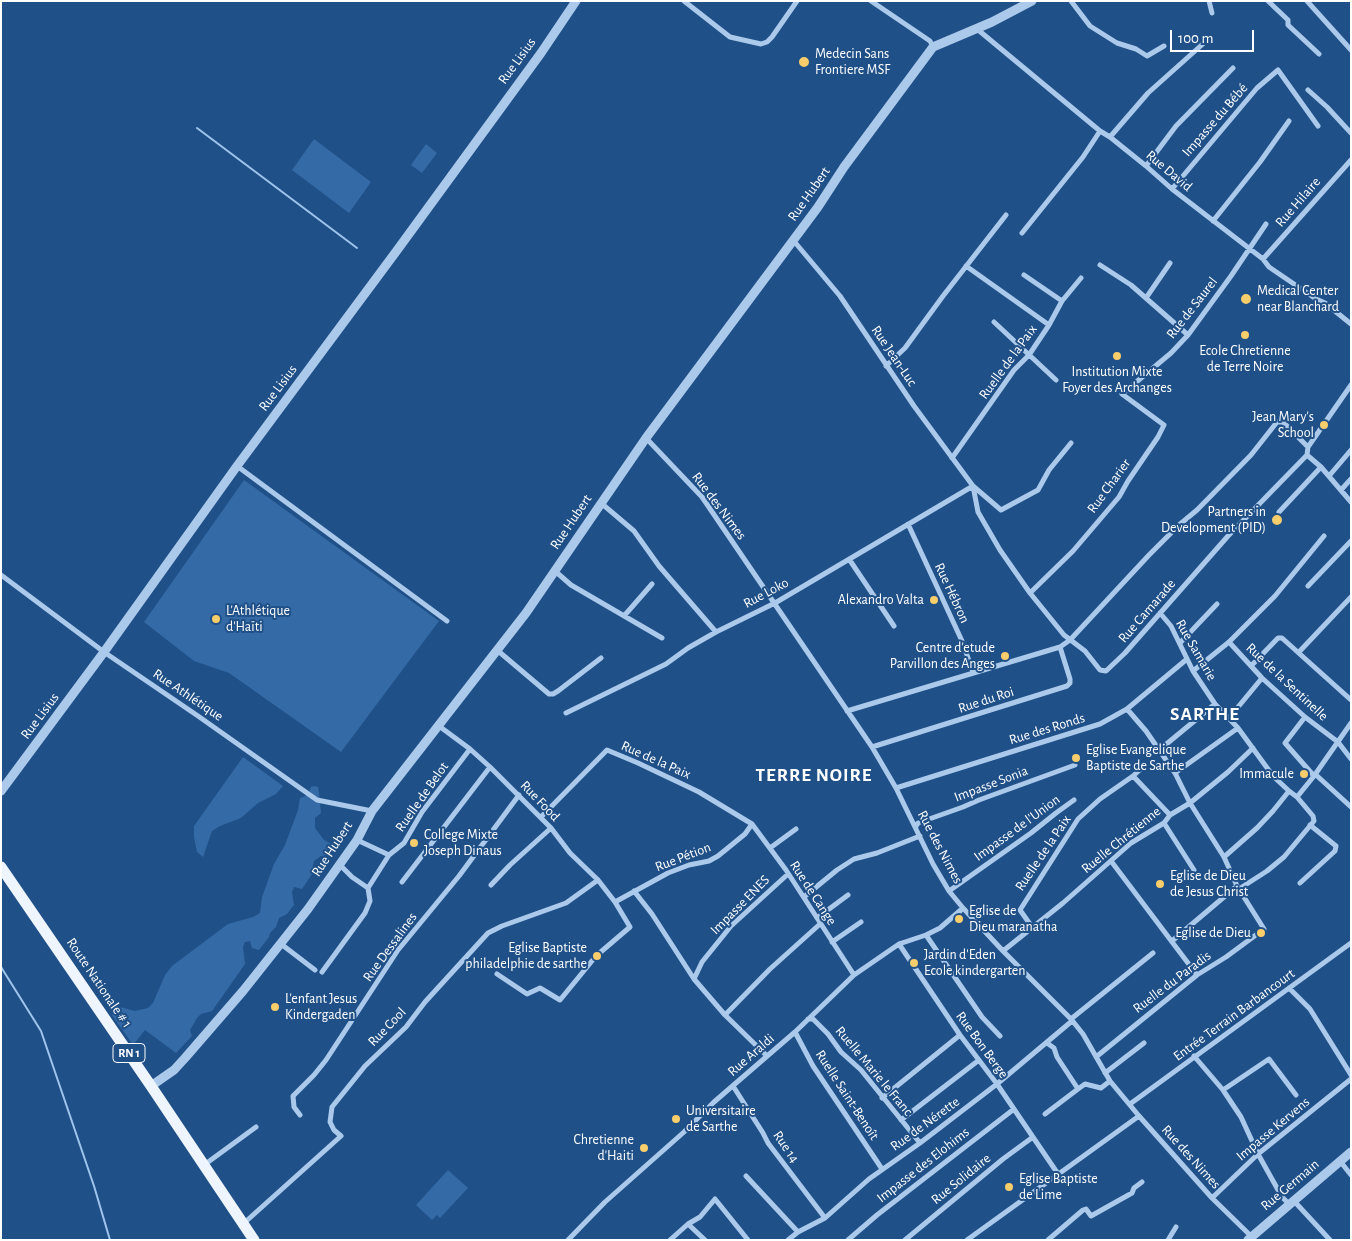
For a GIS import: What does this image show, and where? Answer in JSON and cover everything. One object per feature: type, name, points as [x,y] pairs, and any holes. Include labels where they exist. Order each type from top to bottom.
[{"type":"main road","name":"Route Nationale # 1","points":[[1,868],[152,1086],[254,1240]]},
{"type":"street","name":"Rue Lisius","points":[[1,791],[541,53],[576,1]]},
{"type":"street","points":[[684,1],[730,36],[761,44],[767,42],[772,37],[797,1]]},
{"type":"street","points":[[871,1],[930,41],[933,48],[977,29],[1032,1]]},
{"type":"street","points":[[1071,1],[1090,26],[1117,43],[1136,49],[1147,56],[1164,46]]},
{"type":"street","points":[[1209,1],[1212,13]]},
{"type":"street","points":[[1268,1],[1288,20],[1288,25],[1319,54]]},
{"type":"street","points":[[1307,1],[1351,50]]},
{"type":"street","name":"Rue David","points":[[977,29],[1172,189],[1263,259],[1270,267],[1316,299],[1325,303],[1351,324]]},
{"type":"street","points":[[1110,137],[1148,93],[1205,42]]},
{"type":"street","name":"Rue Hubert","points":[[152,1086],[174,1070],[185,1058],[282,944],[357,840],[372,811],[526,613],[646,438],[933,48]]},
{"type":"street","points":[[1146,166],[1176,126],[1233,68]]},
{"type":"street","name":"Impasse du Bébé","points":[[1172,189],[1257,88],[1278,70],[1318,126]]},
{"type":"street","points":[[1308,90],[1327,106],[1351,133]]},
{"type":"street","points":[[1213,221],[1260,162],[1289,121]]},
{"type":"street","points":[[1022,232],[1083,157],[1100,131]]},
{"type":"street","name":"Rue Hilaire","points":[[1263,259],[1351,160]]},
{"type":"street","points":[[886,366],[906,348],[1006,215]]},
{"type":"street","name":"Rue de Saurel","points":[[1122,394],[1171,353],[1188,335],[1266,224]]},
{"type":"street","name":"Rue Jean-Luc","points":[[793,240],[840,296],[886,366],[973,486]]},
{"type":"street","points":[[1146,298],[1170,263]]},
{"type":"street","points":[[1100,265],[1131,285],[1188,335]]},
{"type":"street","points":[[966,266],[1049,325]]},
{"type":"street","points":[[1024,275],[1062,301]]},
{"type":"street","name":"Ruelle de la Paix","points":[[952,458],[1014,370],[1029,355],[1062,301],[1081,278]]},
{"type":"street","points":[[994,322],[1056,380]]},
{"type":"street","points":[[1351,384],[1308,447],[1307,455],[1321,466],[1351,502]]},
{"type":"street","name":"Rue Charier","points":[[1030,594],[1073,550],[1119,497],[1158,438],[1164,425],[1122,394]]},
{"type":"street","points":[[847,710],[1060,647],[1070,640],[1178,525],[1197,510],[1251,456],[1278,422],[1283,422],[1308,447]]},
{"type":"street","name":"Rue des Nimes","points":[[646,438],[702,497],[872,747],[896,788],[934,866],[949,891],[1003,951],[1072,1020],[1083,1034],[1110,1081],[1212,1198],[1251,1239]]},
{"type":"street","points":[[973,486],[1001,510],[1038,490],[1049,470],[1071,443]]},
{"type":"street","points":[[1329,476],[1351,450]]},
{"type":"street","name":"Rue Camarade","points":[[973,486],[978,512],[1000,550],[1030,594],[1060,631],[1085,651],[1100,670],[1106,671],[1125,653],[1228,536],[1307,455]]},
{"type":"street","points":[[237,466],[446,621]]},
{"type":"street","points":[[1279,512],[1321,466]]},
{"type":"street","points":[[1341,490],[1351,479]]},
{"type":"street","name":"Rue Loko","points":[[566,713],[666,664],[688,648],[775,603],[973,486]]},
{"type":"street","points":[[601,503],[634,531],[659,566],[716,632]]},
{"type":"street","name":"Rue Hébron","points":[[908,524],[962,641],[973,672]]},
{"type":"street","points":[[1194,671],[1229,642],[1275,596],[1324,536]]},
{"type":"street","points":[[1308,586],[1351,541]]},
{"type":"street","points":[[849,559],[894,626]]},
{"type":"street","points":[[555,571],[571,585],[586,592],[662,638]]},
{"type":"street","name":"Rue Athlétique","points":[[1,575],[104,652],[318,800],[372,811]]},
{"type":"street","points":[[624,616],[652,584]]},
{"type":"street","points":[[1299,652],[1351,598]]},
{"type":"street","points":[[1180,643],[1217,604]]},
{"type":"street","name":"Rue Samarie","points":[[1160,613],[1171,626],[1187,660],[1215,704],[1238,728],[1273,776],[1297,797],[1313,816],[1314,821],[1310,825]]},
{"type":"street","points":[[1251,666],[1282,638],[1351,700]]},
{"type":"street","name":"Rue de la Sentinelle","points":[[1229,642],[1262,678],[1338,742],[1351,759]]},
{"type":"street","name":"Rue du Roi","points":[[872,747],[1067,686],[1070,683],[1070,679],[1060,647]]},
{"type":"street","points":[[497,650],[549,694],[558,691],[601,658]]},
{"type":"street","name":"Rue des Ronds","points":[[896,788],[1091,727],[1127,709],[1187,660]]},
{"type":"street","points":[[1229,718],[1262,678]]},
{"type":"street","points":[[1158,751],[1215,704]]},
{"type":"street","points":[[1127,709],[1146,732],[1174,773],[1190,803],[1224,857],[1238,888]]},
{"type":"street","points":[[1306,717],[1285,743],[1315,775],[1351,808]]},
{"type":"street","points":[[1297,797],[1315,775],[1351,723]]},
{"type":"street","name":"Rue Food","points":[[438,726],[470,749],[490,767],[551,828],[570,853],[598,880],[615,902],[630,927],[596,956],[560,1000],[540,988],[527,994],[497,974]]},
{"type":"street","points":[[1174,773],[1238,728]]},
{"type":"street","name":"Ruelle Chrétienne","points":[[1003,951],[1063,903],[1131,843],[1164,823],[1170,815],[1190,803],[1228,772],[1253,748]]},
{"type":"street","name":"Ruelle de Belot","points":[[322,972],[365,913],[370,901],[368,888],[390,855],[404,843],[422,812],[470,749]]},
{"type":"street","name":"Rue de la Paix","points":[[540,817],[606,750],[699,792],[752,824]]},
{"type":"street","name":"Impasse Sonia","points":[[916,826],[918,823],[1075,765]]},
{"type":"street","points":[[1144,766],[1133,776],[1170,815]]},
{"type":"street","points":[[402,882],[490,767]]},
{"type":"street","name":"Ruelle de la Paix","points":[[1032,927],[1020,910],[1067,835],[1078,819],[1100,799],[1133,776]]},
{"type":"street","points":[[1224,857],[1262,822],[1289,791]]},
{"type":"street","name":"Rue Dessalines","points":[[300,1115],[294,1107],[293,1096],[326,1060],[398,950],[459,876],[519,795]]},
{"type":"street","name":"Impasse de l'Union","points":[[949,891],[1031,834],[1056,812],[1074,800]]},
{"type":"street","points":[[1164,823],[1194,870]]},
{"type":"street","name":"Rue de Cange","points":[[752,824],[804,897],[854,975]]},
{"type":"street","name":"Rue Pétion","points":[[615,902],[668,873],[689,865],[709,861],[718,856],[745,834],[752,824]]},
{"type":"street","points":[[1172,940],[1238,888],[1267,871],[1284,857],[1310,825],[1336,846],[1334,851],[1300,883]]},
{"type":"street","points":[[491,885],[551,828]]},
{"type":"street","points":[[770,848],[796,829]]},
{"type":"street","points":[[804,897],[836,870],[854,859],[920,836]]},
{"type":"street","points":[[357,840],[390,855]]},
{"type":"street","points":[[1111,861],[1197,975]]},
{"type":"street","points":[[340,865],[352,877],[368,888]]},
{"type":"street","name":"Impasse ENES","points":[[694,979],[702,962],[731,926],[788,874]]},
{"type":"street","name":"Rue Cool","points":[[243,1224],[341,1136],[334,1130],[330,1122],[332,1108],[365,1066],[406,1027],[425,1002],[488,933],[502,926],[566,903],[598,880]]},
{"type":"street","name":"Ruelle du Paradis","points":[[1096,1057],[1197,975],[1264,929],[1238,888]]},
{"type":"street","points":[[634,891],[652,914],[694,979],[725,1015],[767,1056]]},
{"type":"street","points":[[817,918],[848,895]]},
{"type":"street","name":"Rue Araldi","points":[[568,1240],[605,1202],[795,1032],[854,975],[899,944],[940,928],[963,908]]},
{"type":"street","points":[[832,942],[861,922]]},
{"type":"street","points":[[725,1015],[820,924]]},
{"type":"street","points":[[926,935],[982,1017],[1000,1036]]},
{"type":"street","name":"Entrée Terrain Barbancourt","points":[[1130,1104],[1351,943]]},
{"type":"street","points":[[282,944],[315,970]]},
{"type":"street","name":"Rue Bon Berge","points":[[899,944],[960,1035],[997,1084],[1058,1174]]},
{"type":"street","name":"Rue de Nérette","points":[[788,1240],[798,1232],[824,1218],[882,1169],[920,1143],[997,1084],[1153,954]]},
{"type":"street","points":[[1289,988],[1310,1010],[1351,1077]]},
{"type":"street","name":"Ruelle Marie le Franc","points":[[808,1019],[813,1019],[828,1034],[841,1052],[861,1070],[920,1143]]},
{"type":"street","name":"Ruelle Saint-Benoît","points":[[795,1032],[813,1066],[882,1169]]},
{"type":"street","points":[[882,1098],[960,1035]]},
{"type":"street","points":[[1047,1043],[1054,1048],[1057,1057],[1078,1089]]},
{"type":"street","points":[[1105,1073],[1144,1043]]},
{"type":"street","points":[[1194,1056],[1223,1090],[1241,1117],[1258,1154],[1282,1197],[1291,1202],[1330,1240]]},
{"type":"street","points":[[1223,1090],[1269,1059],[1296,1095]]},
{"type":"street","points":[[901,1120],[979,1060]]},
{"type":"street","name":"Impasse Kervens","points":[[1212,1198],[1258,1154],[1351,1077]]},
{"type":"street","points":[[1045,1114],[1085,1084],[1101,1088],[1110,1081]]},
{"type":"street","name":"Rue 14","points":[[733,1086],[768,1143],[824,1218]]},
{"type":"street","name":"Impasse des Elohims","points":[[848,1240],[877,1215],[1014,1109]]},
{"type":"street","points":[[967,1240],[1139,1116]]},
{"type":"street","points":[[204,1164],[256,1127]]},
{"type":"street","name":"Rue Solidaire","points":[[905,1240],[1003,1159],[1033,1137]]},
{"type":"street","name":"Rue Germain","points":[[1251,1239],[1291,1202],[1351,1152]]},
{"type":"street","points":[[1340,1161],[1351,1175]]},
{"type":"street","points":[[746,1176],[798,1232]]},
{"type":"street","points":[[1048,1240],[1084,1210],[1086,1209],[1091,1216],[1132,1193],[1134,1188],[1142,1182]]},
{"type":"street","points":[[670,1240],[688,1224],[700,1217],[715,1200],[748,1240]]},
{"type":"street","points":[[688,1224],[705,1240]]},
{"type":"street","points":[[1168,1240],[1176,1227]]},
{"type":"shaded area","points":[[314,139],[371,182],[349,213],[292,170]]},
{"type":"shaded area","points":[[426,144],[437,153],[422,173],[411,165]]},
{"type":"shaded area","points":[[244,480],[439,621],[341,752],[229,673],[194,661],[144,622]]},
{"type":"shaded area","points":[[243,757],[283,786],[276,794],[258,803],[241,818],[212,831],[203,857],[197,852],[194,826]]},
{"type":"shaded area","points":[[311,787],[318,787],[321,813],[315,818],[315,828],[324,840],[335,846],[336,850],[314,861],[314,871],[302,889],[294,887],[292,892],[294,905],[287,914],[279,918],[276,927],[259,950],[252,948],[250,941],[245,942],[243,947],[245,964],[212,1011],[201,1014],[197,1018],[190,1030],[192,1036],[176,1053],[145,1030],[133,1045],[112,1015],[120,1007],[135,1011],[148,1008],[153,1003],[165,975],[172,966],[228,924],[253,917],[260,913],[262,897],[274,864],[285,845],[298,810],[300,798],[308,795]]},
{"type":"shaded area","points":[[448,1170],[468,1188],[440,1218],[437,1215],[432,1220],[416,1205]]},
{"type":"waterway","points":[[197,128],[357,248]]},
{"type":"waterway","points":[[955,921],[962,911]]},
{"type":"waterway","points":[[1,967],[41,1031],[94,1186],[110,1240]]},
{"type":"place","name":"Medecin Sans Frontiere MSF","points":[[804,62]]},
{"type":"place","name":"Medical Center near Blanchard","points":[[1246,299]]},
{"type":"place","name":"Ecole Chretienne de Terre Noire","points":[[1245,335]]},
{"type":"place","name":"Institution Mixte Foyer des Archanges","points":[[1117,356]]},
{"type":"place","name":"Jean Mary's School","points":[[1324,425]]},
{"type":"place","name":"Partners in Development (PID)","points":[[1277,520]]},
{"type":"place","name":"Alexandro Valta","points":[[934,600]]},
{"type":"place","name":"L'Athlétique d'Haïti","points":[[216,619]]},
{"type":"place","name":"Centre d'etude Parvillon des Anges","points":[[1005,656]]},
{"type":"place","name":"Eglise Evangelique Baptiste de Sarthe","points":[[1076,758]]},
{"type":"place","name":"Immacule","points":[[1304,774]]},
{"type":"place","name":"College Mixte Joseph Dinaus","points":[[414,843]]},
{"type":"place","name":"Eglise de Dieu de Jesus Christ","points":[[1160,884]]},
{"type":"place","name":"Eglise de Dieu maranatha","points":[[959,919]]},
{"type":"place","name":"Eglise de Dieu","points":[[1261,933]]},
{"type":"place","name":"Eglise Baptiste philadelphie de sarthe","points":[[597,956]]},
{"type":"place","name":"Jardin d'Eden Ecole kindergarten","points":[[914,963]]},
{"type":"place","name":"L'enfant Jesus Kindergaden","points":[[275,1007]]},
{"type":"place","name":"Universitaire de Sarthe","points":[[676,1119]]},
{"type":"place","name":"Chretienne d'Haiti","points":[[644,1148]]},
{"type":"place","name":"Eglise Baptiste de Lime","points":[[1009,1187]]},
{"type":"district","name":"SARTHE","points":[[1205,714]]},
{"type":"district","name":"TERRE NOIRE","points":[[814,775]]}]
